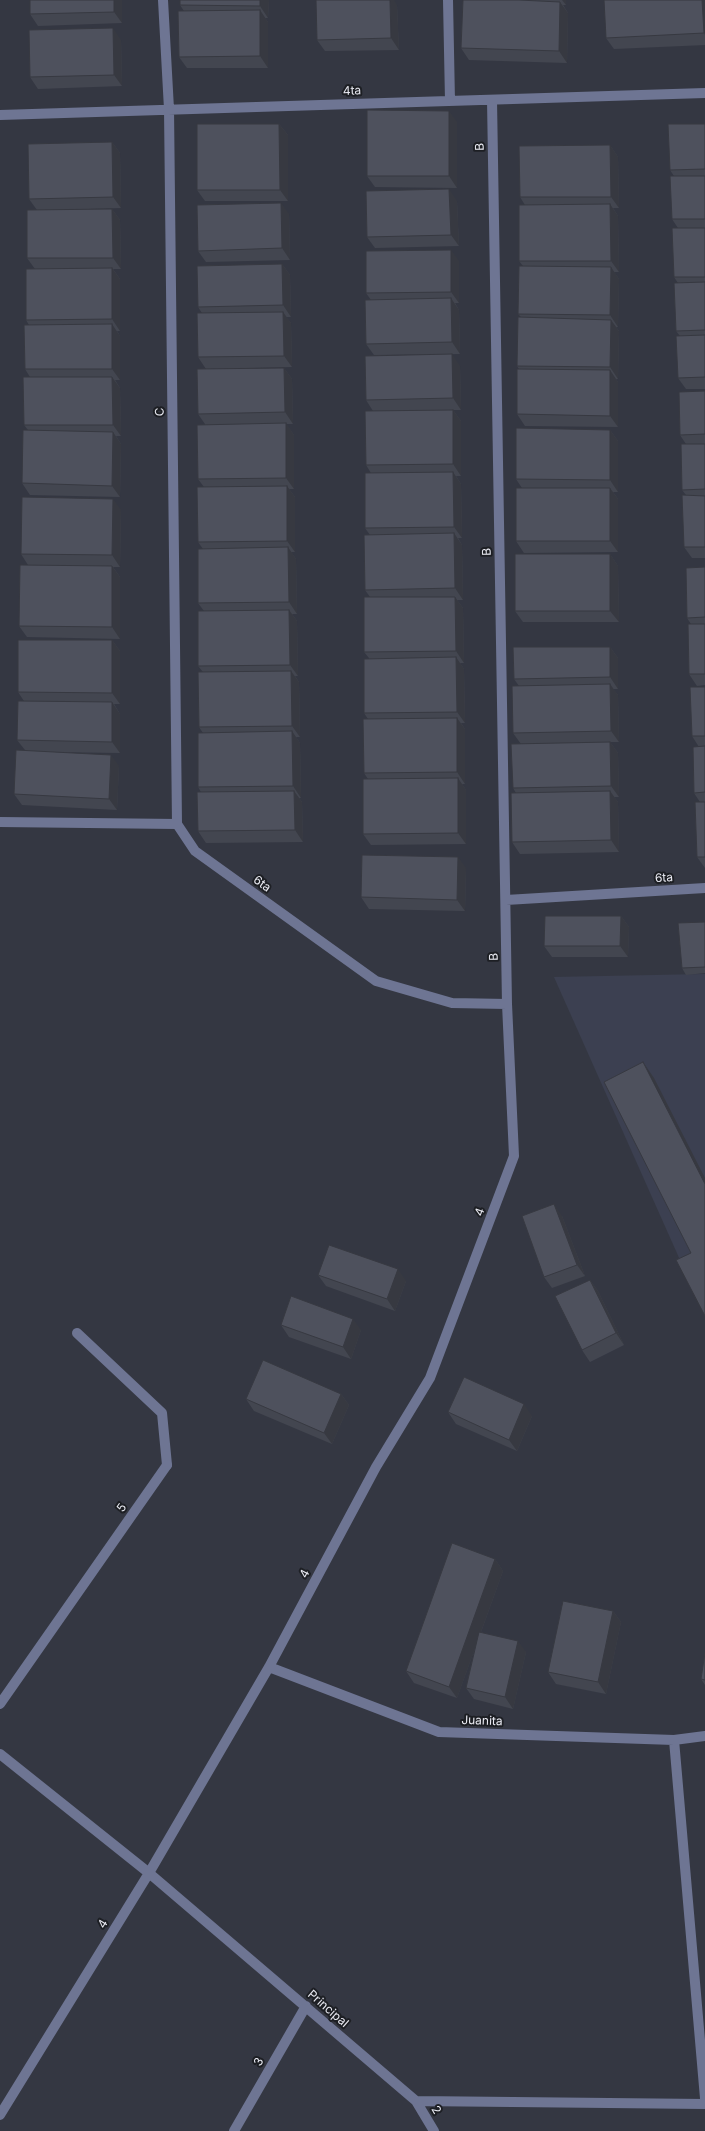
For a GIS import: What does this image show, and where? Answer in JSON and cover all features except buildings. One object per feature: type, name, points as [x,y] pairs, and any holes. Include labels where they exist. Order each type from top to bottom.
[{"type":"street","name":"C","points":[[163,0],[169,110],[178,824]]},
{"type":"street","points":[[448,0],[450,101]]},
{"type":"street","name":"4ta","points":[[0,115],[705,93]]},
{"type":"street","name":"B","points":[[492,100],[507,1004]]},
{"type":"street","points":[[0,822],[178,824]]},
{"type":"street","name":"6ta","points":[[178,824],[194,851],[376,981],[452,1003],[507,1004]]},
{"type":"street","name":"6ta","points":[[506,900],[705,888]]},
{"type":"street","name":"4","points":[[0,2115],[149,1873],[270,1668],[376,1467],[430,1378],[514,1156],[507,1004]]},
{"type":"street","name":"5","points":[[0,1704],[167,1465],[162,1414],[77,1332]]},
{"type":"street","name":"Juanita","points":[[270,1668],[439,1732],[674,1740],[705,1736]]},
{"type":"street","points":[[674,1740],[705,2098]]},
{"type":"street","name":"Principal","points":[[0,1754],[149,1873],[416,2101]]},
{"type":"street","name":"3","points":[[234,2131],[306,2006]]},
{"type":"street","points":[[416,2101],[705,2104]]},
{"type":"street","name":"2","points":[[416,2101],[434,2131]]},
{"type":"shaded area","points":[[705,974],[705,1316],[554,977]]}]
